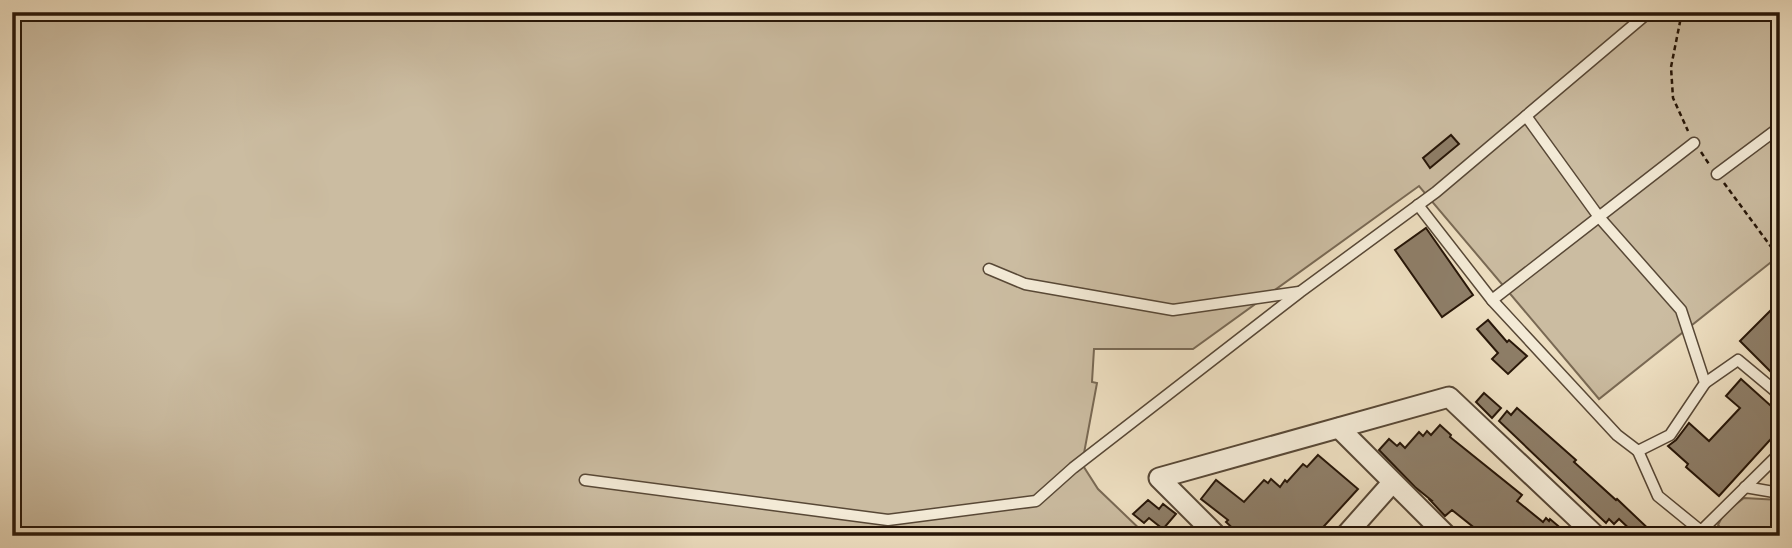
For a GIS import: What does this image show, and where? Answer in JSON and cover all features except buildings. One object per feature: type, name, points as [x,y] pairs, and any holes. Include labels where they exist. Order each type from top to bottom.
[{"type":"street","points":[[1217,536],[1159,478],[1449,397],[1596,536]]},
{"type":"street","points":[[1339,428],[1447,536]]},
{"type":"street","points":[[1345,536],[1392,483]]},
{"type":"lane","points":[[585,480],[888,520],[1036,501],[1073,468],[1300,292],[1436,192],[1649,12]]},
{"type":"lane","points":[[1526,116],[1599,217],[1681,310],[1705,383]]},
{"type":"lane","points":[[1717,174],[1780,127]]},
{"type":"lane","points":[[1492,300],[1694,143]]},
{"type":"lane","points":[[1418,205],[1492,300],[1617,435],[1638,450],[1658,496],[1704,533],[1780,453]]},
{"type":"lane","points":[[989,269],[1025,284],[1173,310],[1300,292]]},
{"type":"lane","points":[[1638,450],[1670,435],[1705,383],[1738,360],[1780,395]]},
{"type":"lane","points":[[1745,487],[1780,494]]},
{"type":"shaded area","points":[[12,12],[1780,12],[1780,255],[1599,399],[1419,186],[1193,349],[1094,349],[1092,382],[1097,383],[1082,464],[1098,489],[1147,536],[12,536]]},
{"type":"shaded area","points":[[1744,498],[1780,500],[1780,536],[1728,536],[1718,525],[1724,513]]}]
